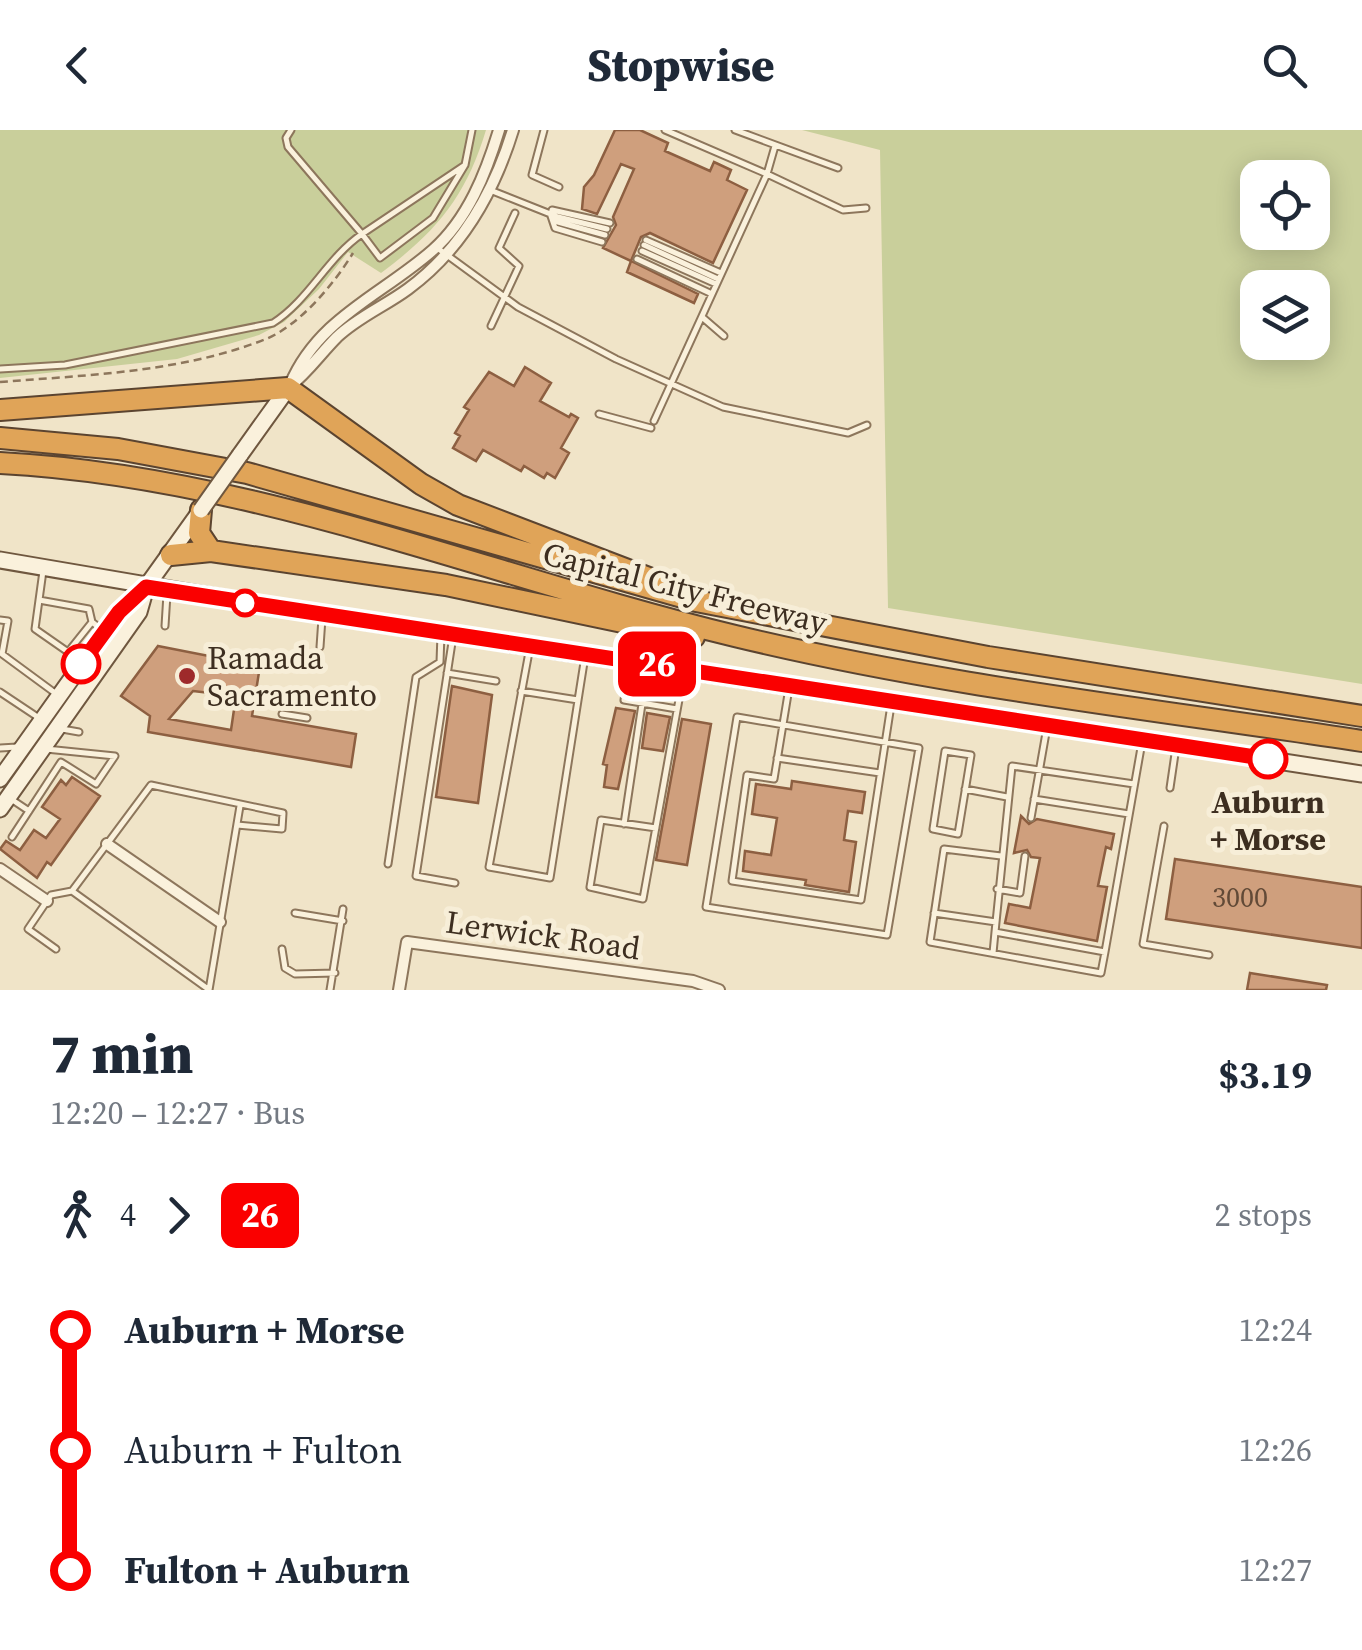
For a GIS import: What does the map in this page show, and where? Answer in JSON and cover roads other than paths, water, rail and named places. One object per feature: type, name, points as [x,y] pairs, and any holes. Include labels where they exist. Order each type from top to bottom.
[{"type":"highway","points":[[0,410],[288,388],[421,484],[458,505],[638,572],[696,601]]},
{"type":"highway","name":"Capital City Freeway","points":[[0,438],[118,449],[247,473],[696,601],[988,657],[1362,716]]},
{"type":"highway","name":"Capital City Freeway","points":[[0,462],[122,474],[312,514],[607,603],[868,664],[1362,741]]},
{"type":"highway","points":[[201,510],[199,533],[211,551]]},
{"type":"highway","points":[[171,555],[211,551],[446,585],[655,631],[868,664]]},
{"type":"main road","points":[[0,779],[58,695],[98,627],[146,587],[288,388]]},
{"type":"main road","points":[[0,560],[322,615],[1362,774]]},
{"type":"main road","points":[[4,803],[139,612],[146,587]]},
{"type":"street","points":[[440,252],[486,174],[499,130]]},
{"type":"street","points":[[288,388],[298,364],[329,326],[440,252],[490,190],[512,130]]},
{"type":"street","points":[[107,844],[220,922]]},
{"type":"street","points":[[0,869],[47,901]]},
{"type":"street","name":"Lerwick Road","points":[[399,990],[407,942],[693,981],[719,990]]},
{"type":"lane","points":[[291,130],[286,138],[288,147],[380,258],[433,218],[465,164],[472,130]]},
{"type":"lane","points":[[544,130],[532,175],[559,187]]},
{"type":"lane","points":[[665,130],[843,210],[866,208]]},
{"type":"lane","points":[[736,130],[838,168]]},
{"type":"lane","points":[[748,130],[758,140]]},
{"type":"lane","points":[[599,414],[653,425],[768,174],[775,146]]},
{"type":"lane","points":[[0,369],[85,362],[272,324],[294,306],[343,247],[465,164]]},
{"type":"lane","points":[[490,190],[549,210],[606,232],[558,222],[549,210]]},
{"type":"lane","points":[[491,326],[507,299],[519,266],[499,248],[515,213]]},
{"type":"lane","points":[[719,279],[644,245],[719,279]]},
{"type":"lane","points":[[440,252],[507,299],[601,352],[723,407],[848,434],[867,424]]},
{"type":"lane","points":[[638,259],[712,294]]},
{"type":"lane","points":[[702,316],[724,336]]},
{"type":"lane","points":[[39,600],[90,609],[98,627],[68,652],[34,629],[44,568]]},
{"type":"lane","points":[[165,626],[167,590]]},
{"type":"lane","points":[[320,647],[322,615]]},
{"type":"lane","points":[[0,620],[8,621],[2,654],[58,695]]},
{"type":"lane","points":[[448,632],[448,673],[416,876],[455,883]]},
{"type":"lane","points":[[388,864],[416,677],[440,662],[448,632]]},
{"type":"lane","points":[[530,645],[490,867],[550,878],[586,654]]},
{"type":"lane","points":[[629,660],[624,700],[678,710]]},
{"type":"lane","points":[[656,828],[601,820],[590,887],[643,898],[678,710],[685,669]]},
{"type":"lane","points":[[448,673],[496,681]]},
{"type":"lane","points":[[790,685],[774,779],[747,775],[732,881],[861,900],[892,700]]},
{"type":"lane","points":[[0,692],[41,720]]},
{"type":"lane","points":[[521,692],[578,700]]},
{"type":"lane","points":[[624,824],[642,704]]},
{"type":"lane","points":[[282,714],[308,718]]},
{"type":"lane","points":[[737,717],[782,726],[918,748],[887,935],[706,907],[737,717]]},
{"type":"lane","points":[[1031,818],[1048,724]]},
{"type":"lane","points":[[56,728],[79,732]]},
{"type":"lane","points":[[947,832],[930,942],[1101,973],[1142,739]]},
{"type":"lane","points":[[1170,788],[1177,744]]},
{"type":"lane","points":[[0,748],[22,746]]},
{"type":"lane","points":[[12,837],[61,762],[96,784],[115,756],[42,748]]},
{"type":"lane","points":[[945,751],[971,755],[958,834],[947,832],[933,829],[945,751]]},
{"type":"lane","points":[[777,758],[880,773]]},
{"type":"lane","points":[[992,953],[1012,766],[1134,784]]},
{"type":"lane","points":[[56,949],[28,930],[52,896],[72,892],[151,785],[283,813],[282,829],[237,824]]},
{"type":"lane","points":[[965,790],[1008,797]]},
{"type":"lane","points":[[1034,799],[1129,814]]},
{"type":"lane","points":[[4,803],[29,811]]},
{"type":"lane","points":[[72,892],[209,989],[240,806]]},
{"type":"lane","points":[[1164,826],[1143,944],[1209,955]]},
{"type":"lane","points":[[944,849],[1000,856]]},
{"type":"lane","points":[[998,889],[1020,893],[1026,856]]},
{"type":"lane","points":[[330,990],[342,908]]},
{"type":"lane","points":[[934,912],[996,922]]},
{"type":"lane","points":[[294,913],[343,921]]},
{"type":"lane","points":[[995,932],[1105,952]]},
{"type":"lane","points":[[282,949],[286,968],[295,974],[335,973]]},
{"type":"place","name":"Ramada Sacramento","points":[[187,676]]},
{"type":"place","name":"Auburn + Morse","points":[[1268,759]]}]
